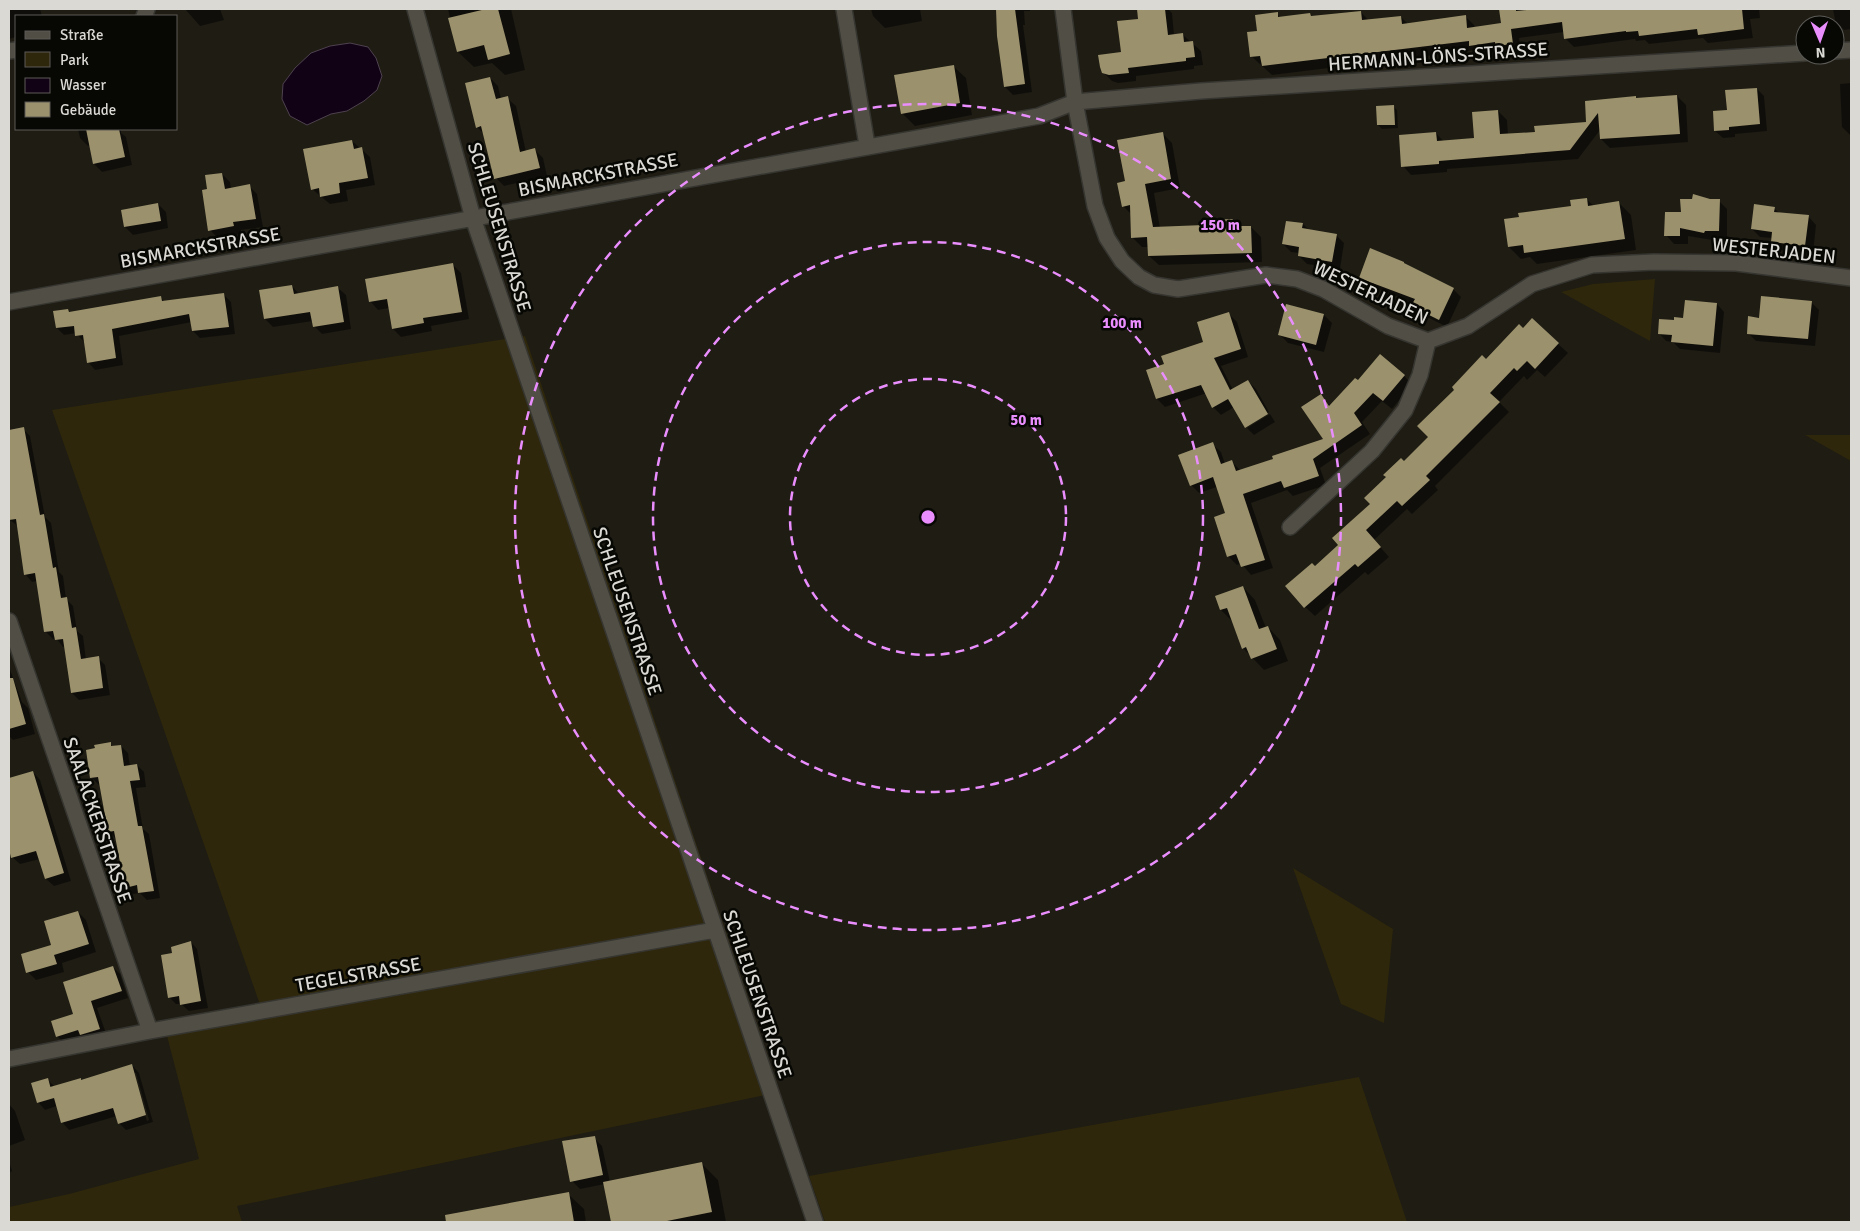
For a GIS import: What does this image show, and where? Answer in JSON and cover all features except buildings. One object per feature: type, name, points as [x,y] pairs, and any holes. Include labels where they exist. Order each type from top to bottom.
[{"type":"street","name":"SCHLEUSENSTRASSE","points":[[415,9],[473,218],[815,1222]]},
{"type":"street","points":[[844,9],[867,145]]},
{"type":"street","name":"WESTERJADEN","points":[[1063,9],[1075,102],[1095,206],[1107,238],[1122,261],[1139,277],[1154,285],[1178,289],[1266,275],[1297,279],[1323,289],[1388,326],[1428,341],[1468,326],[1532,284],[1592,264],[1654,262],[1736,263],[1851,278]]},
{"type":"street","name":"HERMANN-LÖNS-STRASSE","points":[[1075,102],[1201,91],[1795,54]]},
{"type":"street","name":"BISMARCKSTRASSE","points":[[9,302],[473,218],[670,180],[1039,116],[1075,102]]},
{"type":"street","points":[[1290,527],[1372,451],[1405,410],[1420,375],[1428,341]]},
{"type":"street","name":"SAALACKERSTRASSE","points":[[9,621],[150,1031]]},
{"type":"street","name":"TEGELSTRASSE","points":[[9,1059],[150,1031],[715,930]]},
{"type":"green space","points":[[1655,279],[1650,341],[1561,292],[1593,284]]},
{"type":"green space","points":[[525,336],[780,1092],[237,1206],[242,1222],[9,1222],[9,1207],[69,1194],[199,1159],[167,1036],[264,1016],[52,410]]},
{"type":"green space","points":[[1805,435],[1851,435],[1851,461]]},
{"type":"green space","points":[[1293,868],[1393,929],[1384,1023],[1341,1004]]},
{"type":"green space","points":[[1359,1077],[1407,1222],[825,1222],[809,1176]]},
{"type":"water","points":[[350,43],[368,47],[376,58],[382,76],[377,90],[364,101],[347,111],[331,114],[307,125],[290,116],[282,99],[283,84],[295,68],[311,53],[330,46]]}]
